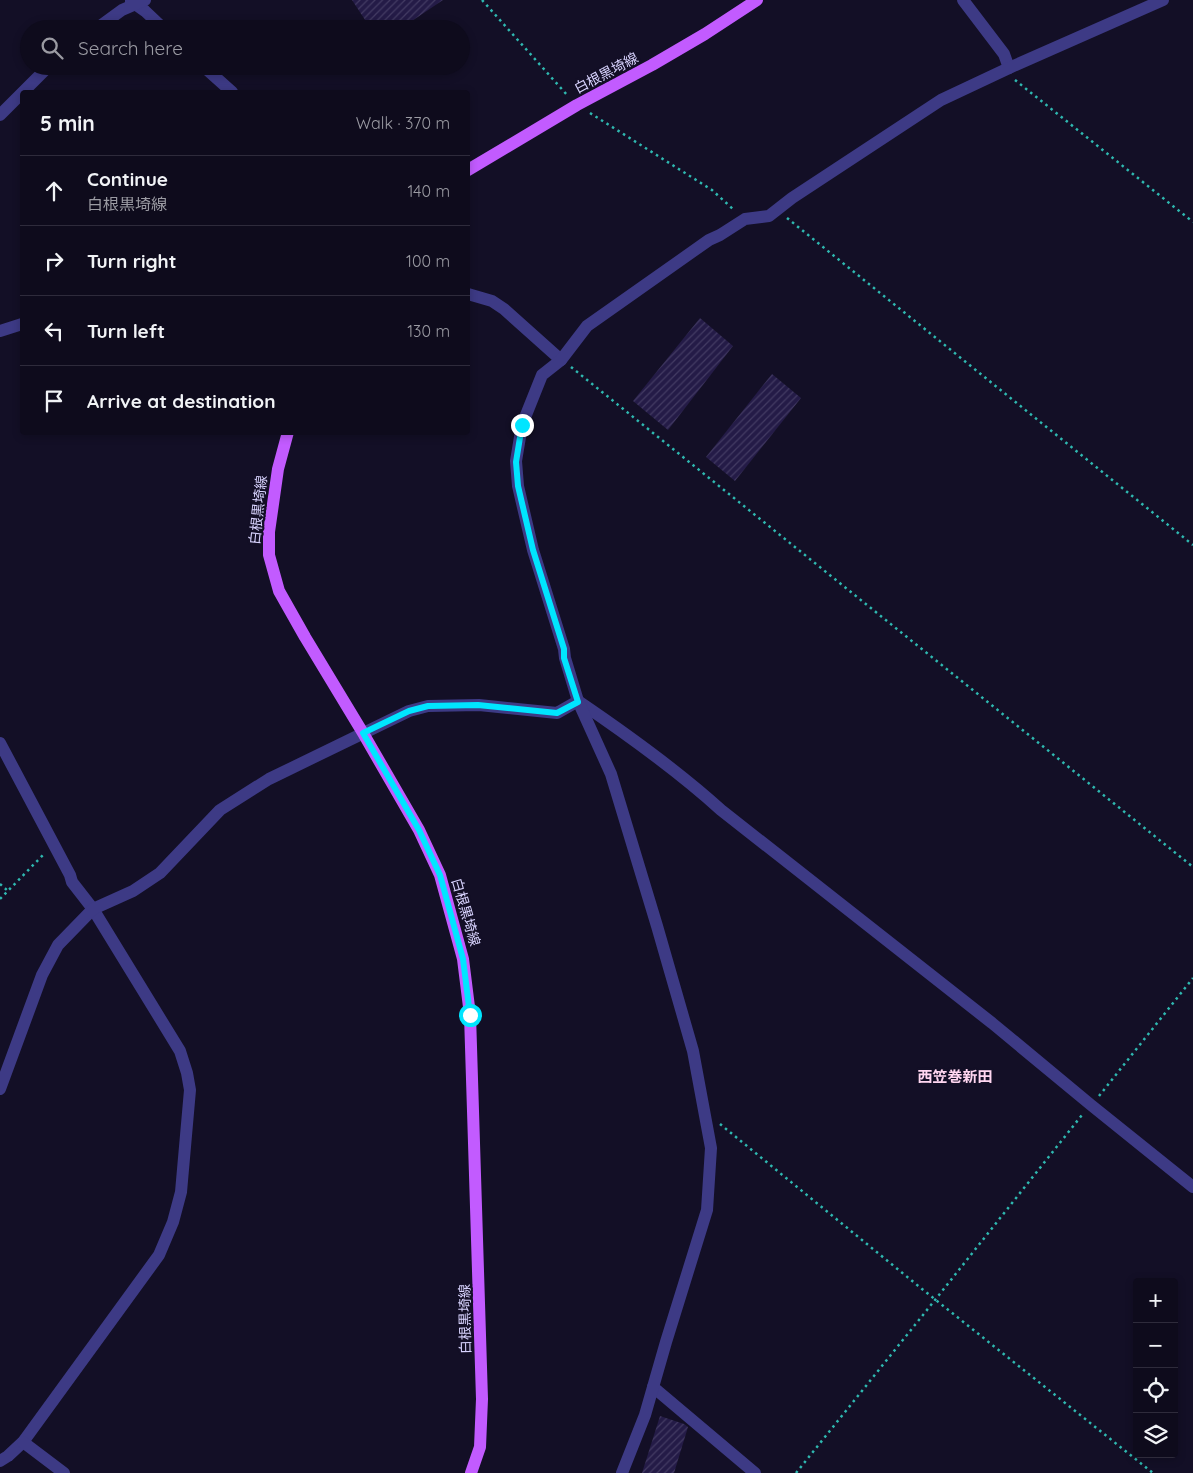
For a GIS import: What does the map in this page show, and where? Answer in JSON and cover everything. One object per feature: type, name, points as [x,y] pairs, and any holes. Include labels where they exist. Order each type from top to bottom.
[{"type":"main road","name":"白根黒埼線","points":[[470,169],[577,105],[705,34],[757,0]]},
{"type":"main road","name":"白根黒埼線","points":[[287,435],[278,469],[269,532],[269,555],[279,591],[419,830],[440,875],[463,959],[470,1015],[482,1399],[480,1447],[471,1473]]},
{"type":"street","points":[[963,0],[1004,54],[1010,68]]},
{"type":"street","points":[[622,1473],[645,1415],[707,1210],[711,1148],[690,1041],[657,926],[611,774],[578,702],[564,658],[564,649],[533,550],[518,486],[516,462],[522,425],[542,375],[561,360],[587,326],[710,240],[744,219],[769,216],[941,100],[1164,0]]},
{"type":"street","points":[[108,20],[137,1],[154,20]]},
{"type":"street","points":[[25,90],[40,75]]},
{"type":"street","points":[[213,75],[230,90]]},
{"type":"street","points":[[0,115],[20,95]]},
{"type":"street","points":[[470,295],[492,301],[504,309],[561,360]]},
{"type":"street","points":[[0,331],[20,325]]},
{"type":"street","points":[[0,1089],[42,975],[58,945],[92,909],[133,891],[160,873],[220,810],[269,779],[409,711],[428,706],[478,705],[557,713],[578,702]]},
{"type":"street","points":[[578,702],[620,729],[693,784],[722,810],[992,1023],[1193,1187]]},
{"type":"street","points":[[0,743],[72,882],[92,909],[180,1051],[190,1090],[181,1192],[173,1222],[159,1255],[23,1442],[3,1456]]},
{"type":"street","points":[[653,1387],[755,1473]]},
{"type":"street","points":[[23,1442],[64,1473]]},
{"type":"path","points":[[482,0],[577,105],[712,190],[744,219]]},
{"type":"path","points":[[1010,68],[1014,80],[1193,222]]},
{"type":"path","points":[[776,210],[1193,545]]},
{"type":"path","points":[[561,360],[1193,867]]},
{"type":"path","points":[[0,899],[54,844]]},
{"type":"path","points":[[0,884],[8,891]]},
{"type":"path","points":[[796,1473],[1193,978]]},
{"type":"path","points":[[704,1111],[936,1300],[1153,1473]]},
{"type":"building","points":[[352,0],[443,0],[413,20],[365,20]]},
{"type":"building","points":[[700,318],[733,346],[668,430],[633,401]]},
{"type":"building","points":[[772,374],[801,398],[735,481],[706,457]]},
{"type":"building","points":[[660,1416],[688,1427],[674,1473],[642,1473]]},
{"type":"district","name":"西笠巻新田","points":[[955,1077]]},
{"type":"route","points":[[470,1015],[463,959],[440,875],[419,830],[363,733],[409,711],[428,706],[478,705],[557,713],[578,702],[564,658],[564,649],[533,550],[518,486],[516,462],[522,425]]}]
